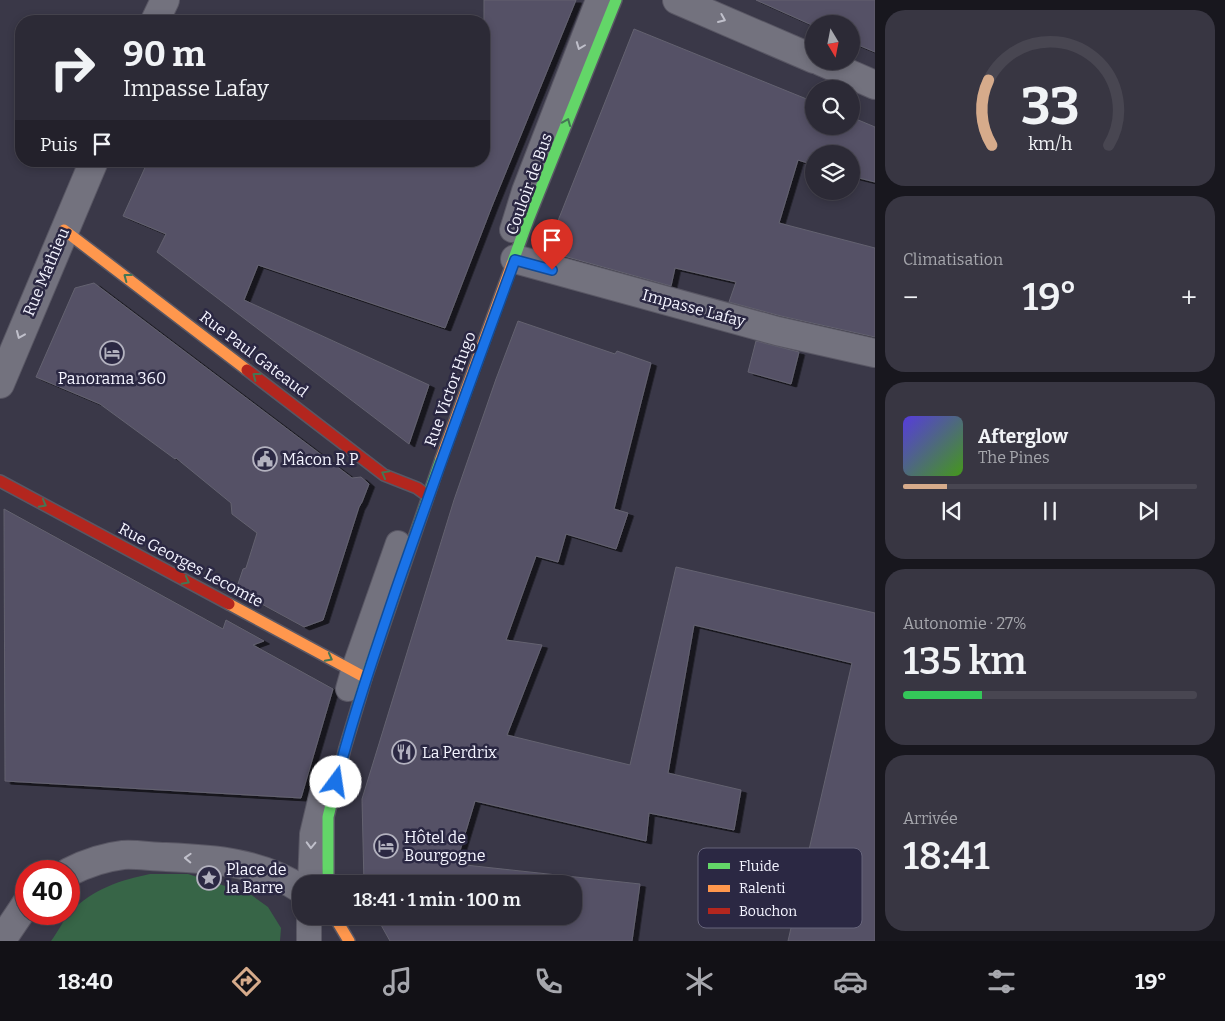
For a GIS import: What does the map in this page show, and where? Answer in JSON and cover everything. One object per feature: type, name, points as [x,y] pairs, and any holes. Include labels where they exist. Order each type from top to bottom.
[{"type":"street","points":[[158,15],[165,0]]},
{"type":"street","name":"Rue Victor Hugo","points":[[423,492],[515,260],[545,176],[616,0]]},
{"type":"street","points":[[677,0],[805,55]]},
{"type":"street","points":[[841,70],[875,85]]},
{"type":"street","name":"Rue Mathieu","points":[[0,384],[91,167]]},
{"type":"street","name":"Rue Paul Gateaud","points":[[64,230],[384,475],[423,492]]},
{"type":"street","name":"Impasse Lafay","points":[[515,260],[777,331],[875,353]]},
{"type":"street","name":"Rue Georges Lecomte","points":[[0,481],[360,674]]},
{"type":"street","points":[[328,875],[328,817],[345,748],[360,674]]},
{"type":"street","points":[[80,866],[123,855],[209,859],[251,866],[292,883]]},
{"type":"street","points":[[1,941],[15,920]]},
{"type":"street","points":[[319,937],[324,925]]},
{"type":"street","points":[[339,925],[349,941]]},
{"type":"lane","name":"Couloir de Bus","points":[[310,875],[312,834],[360,674],[423,492],[446,415],[524,191],[598,0]]},
{"type":"lane","points":[[314,925],[319,937]]},
{"type":"green space","points":[[150,874],[188,874],[250,894],[268,907],[281,928],[280,941],[51,941],[61,925],[80,925],[80,903],[98,891],[128,879]]},
{"type":"building","points":[[484,0],[576,0],[492,206],[445,328],[258,265],[244,300],[429,385],[409,444],[157,252],[166,234],[123,216],[145,167],[490,167],[490,15],[484,15]]},
{"type":"building","points":[[756,0],[875,0],[875,52],[860,46],[860,15],[805,15],[805,22]]},
{"type":"building","points":[[634,29],[805,98],[805,135],[860,135],[860,121],[875,127],[875,182],[860,178],[860,145],[805,145],[805,162],[798,160],[779,223],[875,248],[875,337],[729,302],[736,282],[675,268],[671,286],[546,251]]},
{"type":"building","name":"Mâcon R P","points":[[94,283],[352,478],[361,477],[369,484],[359,507],[323,620],[304,627],[236,590],[243,569],[246,568],[257,533],[232,514],[231,503],[176,458],[100,404],[36,377],[75,288]]},
{"type":"building","points":[[518,321],[615,354],[617,351],[651,363],[614,509],[628,513],[616,549],[566,534],[558,562],[536,556],[506,640],[542,645],[507,735],[630,765],[676,567],[875,613],[875,941],[788,941],[791,928],[862,928],[862,848],[809,848],[852,663],[694,625],[668,773],[741,790],[734,830],[649,813],[646,841],[475,801],[456,864],[557,875],[364,875],[362,799],[454,500]]},
{"type":"building","points":[[756,341],[799,352],[791,384],[748,372]]},
{"type":"building","points":[[4,509],[223,629],[226,620],[264,641],[253,645],[333,689],[301,798],[5,781]]},
{"type":"building","points":[[582,878],[640,884],[632,941],[390,941],[381,925],[582,925]]},
{"type":"traffic: fast","points":[[512,264],[616,0]]},
{"type":"traffic: fast","points":[[328,875],[328,817],[345,748],[366,678],[441,459]]},
{"type":"traffic: slow","points":[[64,230],[247,370]]},
{"type":"traffic: slow","points":[[441,459],[512,264]]},
{"type":"traffic: slow","points":[[229,604],[366,678]]},
{"type":"traffic: slow","points":[[339,925],[349,941]]},
{"type":"traffic: jam","points":[[247,370],[384,475],[417,488],[428,496]]},
{"type":"traffic: jam","points":[[0,481],[229,604]]},
{"type":"place","name":"Panorama 360","points":[[112,353]]},
{"type":"place","name":"Mâcon R P","points":[[265,459]]},
{"type":"place","name":"La Perdrix","points":[[404,752]]},
{"type":"place","name":"Hôtel de Bourgogne","points":[[386,846]]},
{"type":"place","name":"Place de la Barre","points":[[209,878]]},
{"type":"route","points":[[336,782],[366,678],[428,496],[515,260],[552,270]]}]
